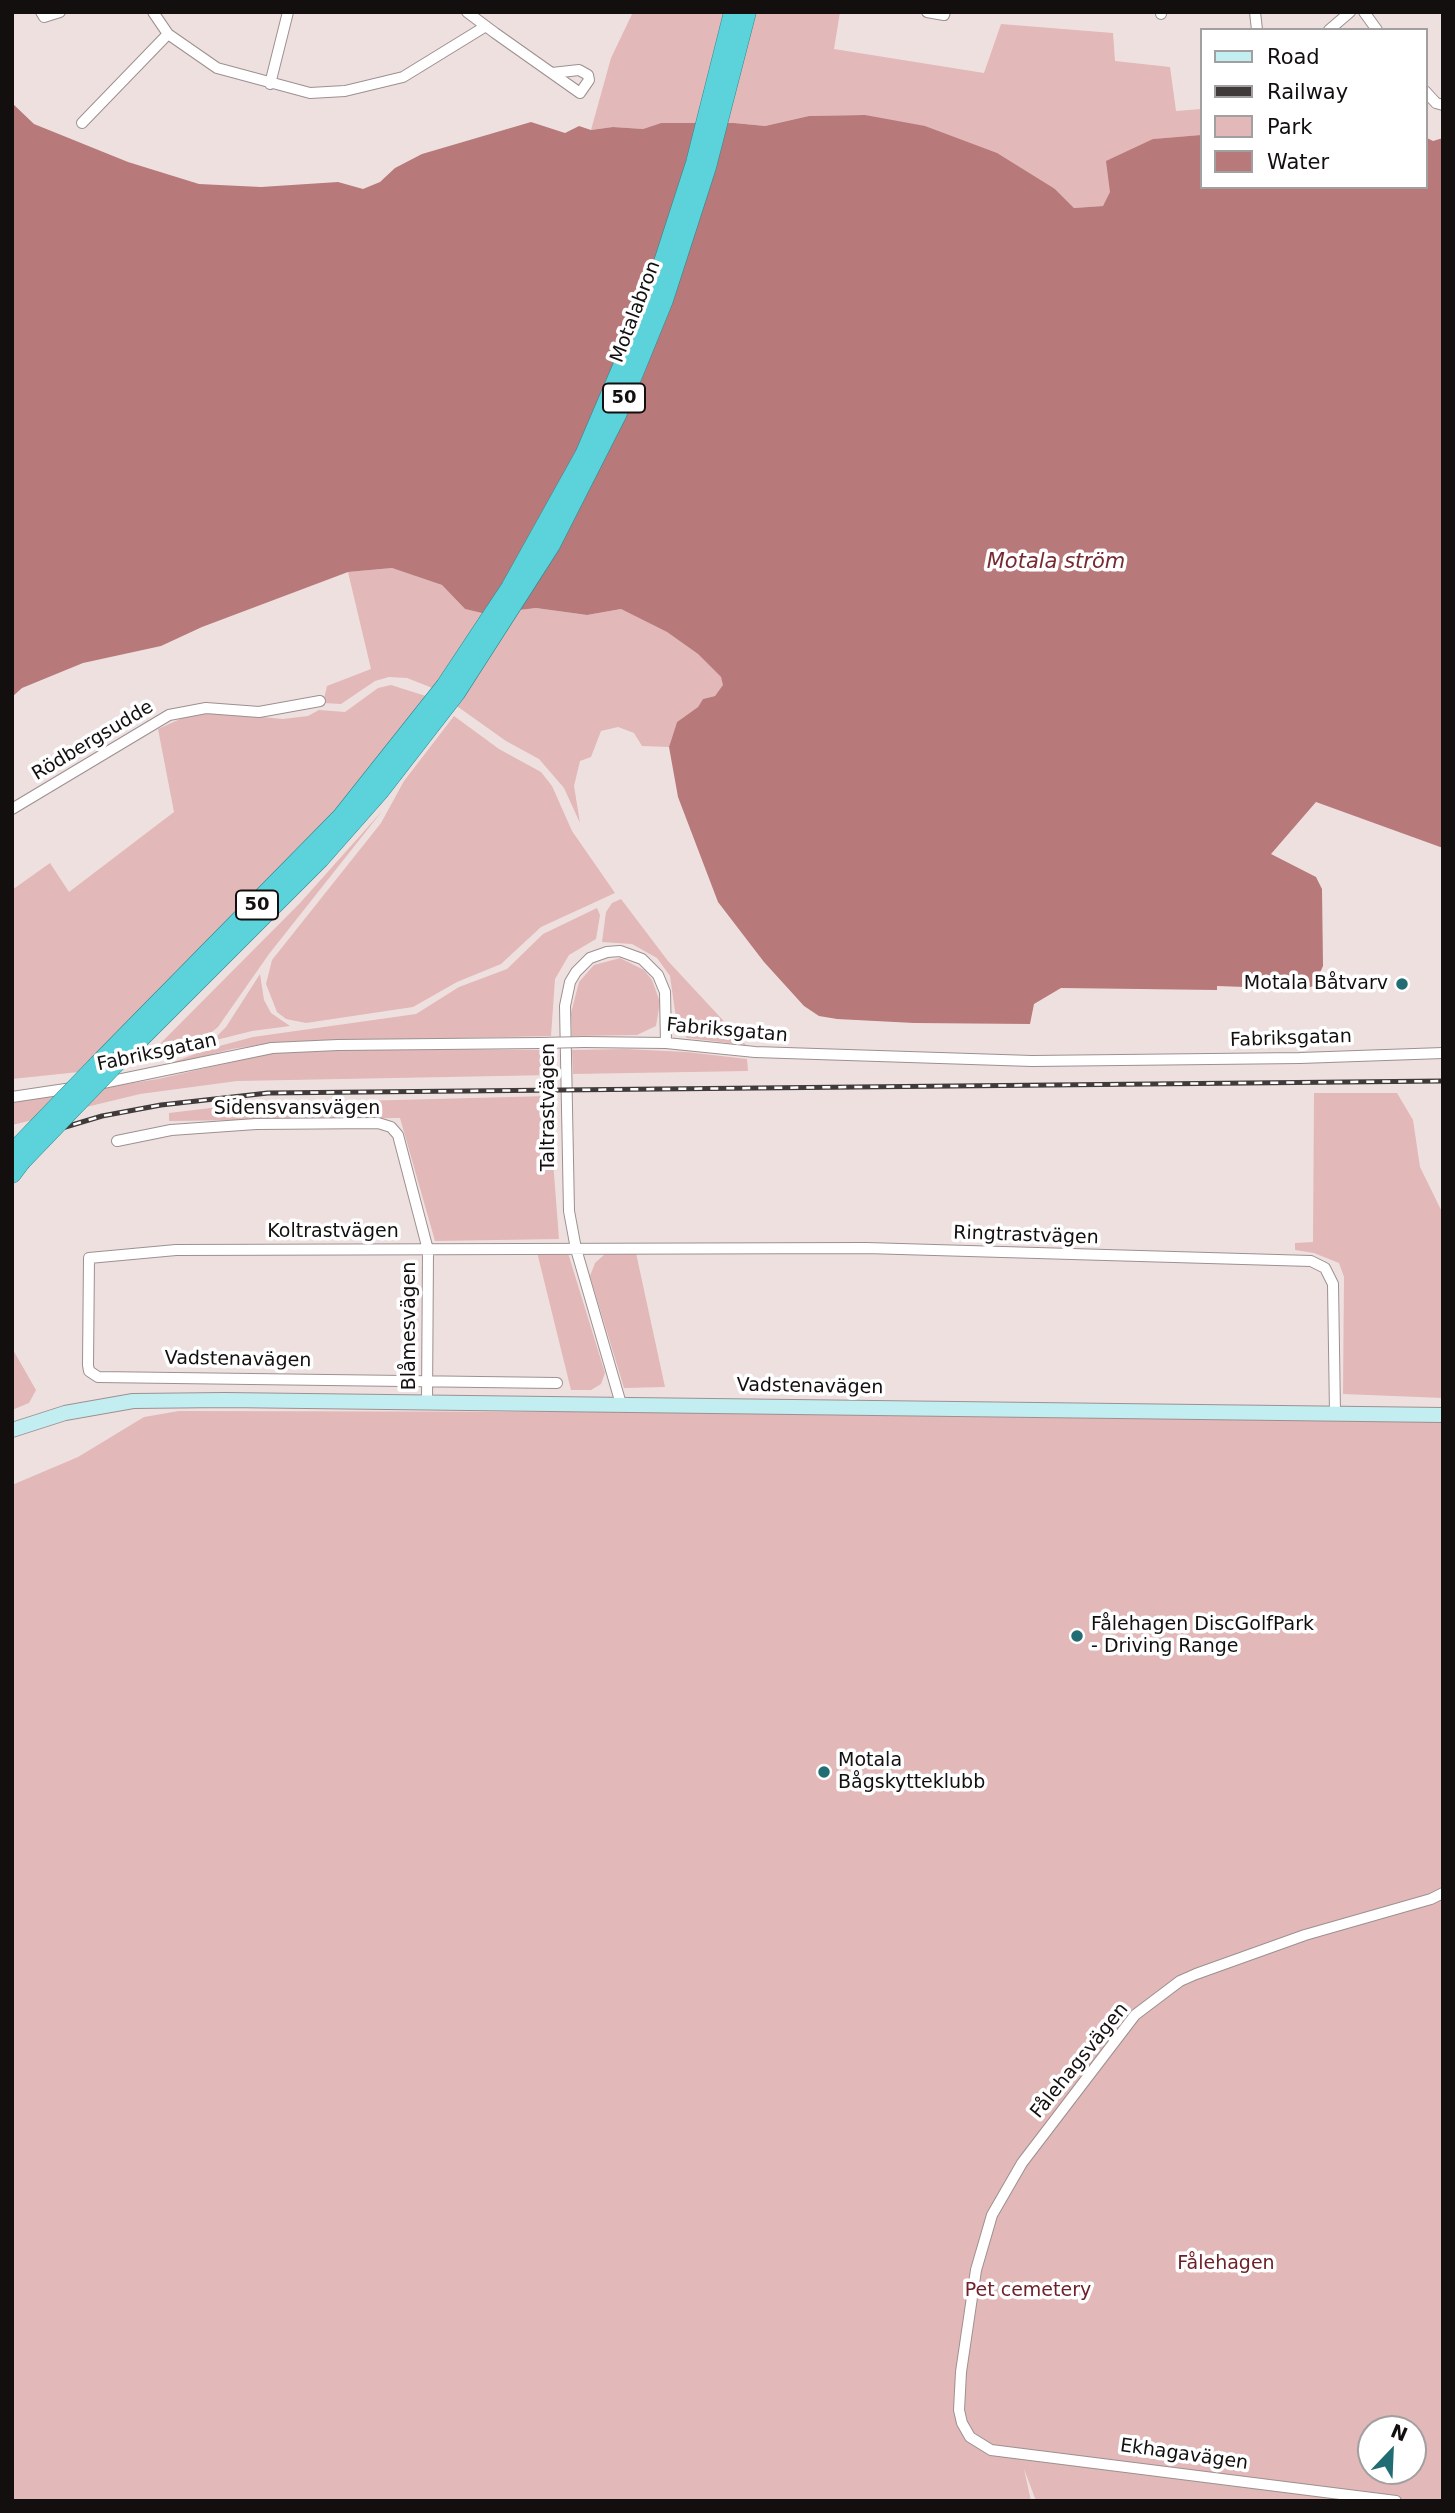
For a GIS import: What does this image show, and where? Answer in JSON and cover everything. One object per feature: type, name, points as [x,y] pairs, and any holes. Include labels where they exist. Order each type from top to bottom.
[{"type":"highway","name":"Motalabron","points":[[412,741],[510,588],[558,504],[605,410],[652,296],[681,210],[733,12]]},
{"type":"highway","name":"Motalabron","points":[[412,741],[491,642],[570,510],[617,415],[678,261],[707,167],[747,12]]},
{"type":"highway","name":"50","points":[[14,1165],[320,859],[412,741]]},
{"type":"highway","name":"50","points":[[14,1165],[97,1065],[310,851],[412,741]]},
{"type":"main road","name":"Vadstenavägen","points":[[12,1430],[83,1409],[133,1401],[621,1404],[1443,1415]]},
{"type":"main road","name":"Vadstenavägen","points":[[12,1438],[85,1418],[177,1401]]},
{"type":"street","points":[[43,15],[60,12]]},
{"type":"street","points":[[153,12],[168,34],[217,68],[270,84],[323,93],[392,80],[486,26]]},
{"type":"street","points":[[270,84],[288,12]]},
{"type":"street","points":[[467,12],[552,73]]},
{"type":"street","points":[[927,12],[944,15],[945,12]]},
{"type":"street","points":[[1331,28],[1350,12]]},
{"type":"street","points":[[1364,12],[1376,28]]},
{"type":"street","points":[[82,123],[168,34]]},
{"type":"street","name":"Rödbergsudde","points":[[12,809],[169,715],[206,708],[259,712],[320,701]]},
{"type":"street","name":"Taltrastvägen","points":[[621,1404],[576,1249],[567,1191],[565,1006],[570,982],[576,972],[590,958],[607,952],[620,951],[642,959],[658,975],[665,992],[666,1042]]},
{"type":"street","name":"Fabriksgatan","points":[[12,1097],[157,1074],[272,1048],[666,1042],[755,1052],[1032,1061],[1300,1058],[1443,1053]]},
{"type":"street","name":"Sidensvansvägen","points":[[117,1141],[195,1127],[386,1124],[398,1135],[428,1250]]},
{"type":"street","name":"Ringtrastvägen","points":[[576,1249],[866,1248],[1311,1261],[1327,1270],[1333,1284],[1335,1413]]},
{"type":"street","name":"Koltrastvägen","points":[[89,1371],[89,1258],[150,1251],[576,1249]]},
{"type":"street","name":"Blåmesvägen","points":[[427,1402],[428,1250]]},
{"type":"street","name":"Vadstenavägen","points":[[89,1371],[106,1378],[557,1383]]},
{"type":"street","name":"Fålehagsvägen","points":[[970,2437],[959,2410],[960,2386],[976,2270],[986,2232],[1000,2199],[1022,2163],[1121,2031],[1158,1997],[1196,1974],[1305,1935],[1431,1899],[1443,1893]]},
{"type":"street","name":"Ekhagavägen","points":[[970,2437],[982,2446],[1003,2453],[1104,2462],[1396,2501]]},
{"type":"green space","points":[[633,12],[840,12],[834,49],[984,73],[1001,24],[1113,33],[1115,61],[1170,67],[1176,111],[1200,109],[1200,135],[1153,139],[1103,206],[1074,208],[1055,189],[865,115],[809,116],[765,126],[734,123],[661,123],[643,129],[613,127],[591,130],[611,58]]},
{"type":"green space","points":[[392,568],[442,585],[465,609],[486,614],[536,608],[587,615],[621,609],[667,632],[698,654],[721,677],[724,685],[715,696],[703,699],[698,707],[677,722],[669,747],[642,746],[634,733],[618,727],[601,731],[591,757],[580,761],[574,786],[580,823],[564,788],[539,759],[506,741],[430,687],[407,678],[389,677],[375,681],[341,704],[323,703],[327,686],[371,669],[348,572]]},
{"type":"green space","points":[[391,685],[429,697],[342,805],[79,1072],[12,1079],[12,890],[50,863],[69,892],[174,812],[158,729],[198,711],[283,719],[308,716],[319,710],[345,712],[378,688]]},
{"type":"green space","points":[[454,716],[499,749],[541,772],[552,786],[572,831],[615,893],[541,927],[501,964],[457,982],[413,1007],[306,1023],[286,1019],[277,1012],[266,984],[272,960],[381,823],[404,781]]},
{"type":"green space","points":[[383,810],[269,954],[218,1027],[189,1050],[142,1062],[300,903]]},
{"type":"green space","points":[[621,899],[668,961],[746,1045],[687,1038],[677,1025],[670,976],[657,958],[632,944],[602,942],[606,912],[612,903]]},
{"type":"green space","points":[[597,908],[600,915],[596,939],[569,955],[555,979],[551,1036],[278,1042],[232,1049],[158,1068],[208,1049],[253,1037],[416,1014],[459,987],[507,969],[543,934]]},
{"type":"green space","points":[[620,958],[644,970],[652,980],[660,1002],[656,1026],[637,1035],[572,1036],[571,1013],[579,982],[594,965]]},
{"type":"green space","points":[[260,974],[264,1000],[271,1013],[290,1026],[252,1031],[212,1041],[226,1027]]},
{"type":"green space","points":[[387,1049],[551,1050],[552,1075],[237,1081],[140,1094],[12,1125],[12,1102],[158,1079],[272,1053]]},
{"type":"green space","points":[[626,1049],[747,1059],[748,1071],[573,1074],[572,1050]]},
{"type":"green space","points":[[1314,1093],[1397,1093],[1413,1120],[1420,1167],[1443,1214],[1443,1398],[1343,1394],[1344,1277],[1339,1263],[1314,1253],[1295,1250],[1295,1243],[1313,1242]]},
{"type":"green space","points":[[548,1096],[559,1239],[435,1241],[400,1118],[169,1121],[169,1113],[244,1104]]},
{"type":"green space","points":[[537,1252],[568,1253],[605,1373],[601,1384],[591,1390],[571,1390]]},
{"type":"green space","points":[[636,1253],[665,1387],[624,1388],[590,1276],[595,1263],[605,1254]]},
{"type":"green space","points":[[12,1348],[36,1390],[29,1403],[12,1410]]},
{"type":"green space","points":[[179,1411],[622,1412],[1443,1421],[1443,2501],[1036,2501],[1024,2469],[1031,2501],[12,2501],[12,1485],[78,1457],[144,1417]]},
{"type":"water","name":"Motala ström","points":[[12,103],[34,124],[128,162],[199,184],[261,187],[338,182],[363,189],[380,182],[395,168],[422,154],[531,122],[565,133],[579,126],[591,130],[613,127],[643,129],[661,123],[734,123],[765,126],[809,116],[865,115],[925,126],[997,153],[1055,189],[1074,208],[1103,206],[1110,192],[1106,161],[1153,139],[1200,135],[1200,189],[1427,189],[1427,138],[1433,141],[1443,138],[1443,848],[1316,802],[1271,854],[1316,877],[1322,889],[1323,966],[1314,986],[1302,989],[1217,986],[1217,990],[1061,988],[1034,1004],[1030,1024],[914,1023],[819,1016],[804,1006],[764,962],[718,902],[678,797],[669,747],[677,722],[698,707],[703,699],[715,696],[723,685],[721,677],[698,654],[667,632],[621,609],[587,615],[536,608],[486,614],[465,609],[442,585],[392,568],[348,572],[202,627],[161,646],[83,663],[22,688],[12,697]]},
{"type":"railway","points":[[12,1143],[102,1116],[161,1105],[268,1093],[1443,1081]]},
{"type":"place","name":"Motala Båtvarv","points":[[1402,984]]},
{"type":"place","name":"Fålehagen DiscGolfPark - Driving Range","points":[[1077,1636]]},
{"type":"place","name":"Motala Bågskytteklubb","points":[[824,1772]]},
{"type":"park label","name":"Fålehagen","points":[[1226,2264]]},
{"type":"park label","name":"Pet cemetery","points":[[1028,2291]]}]
